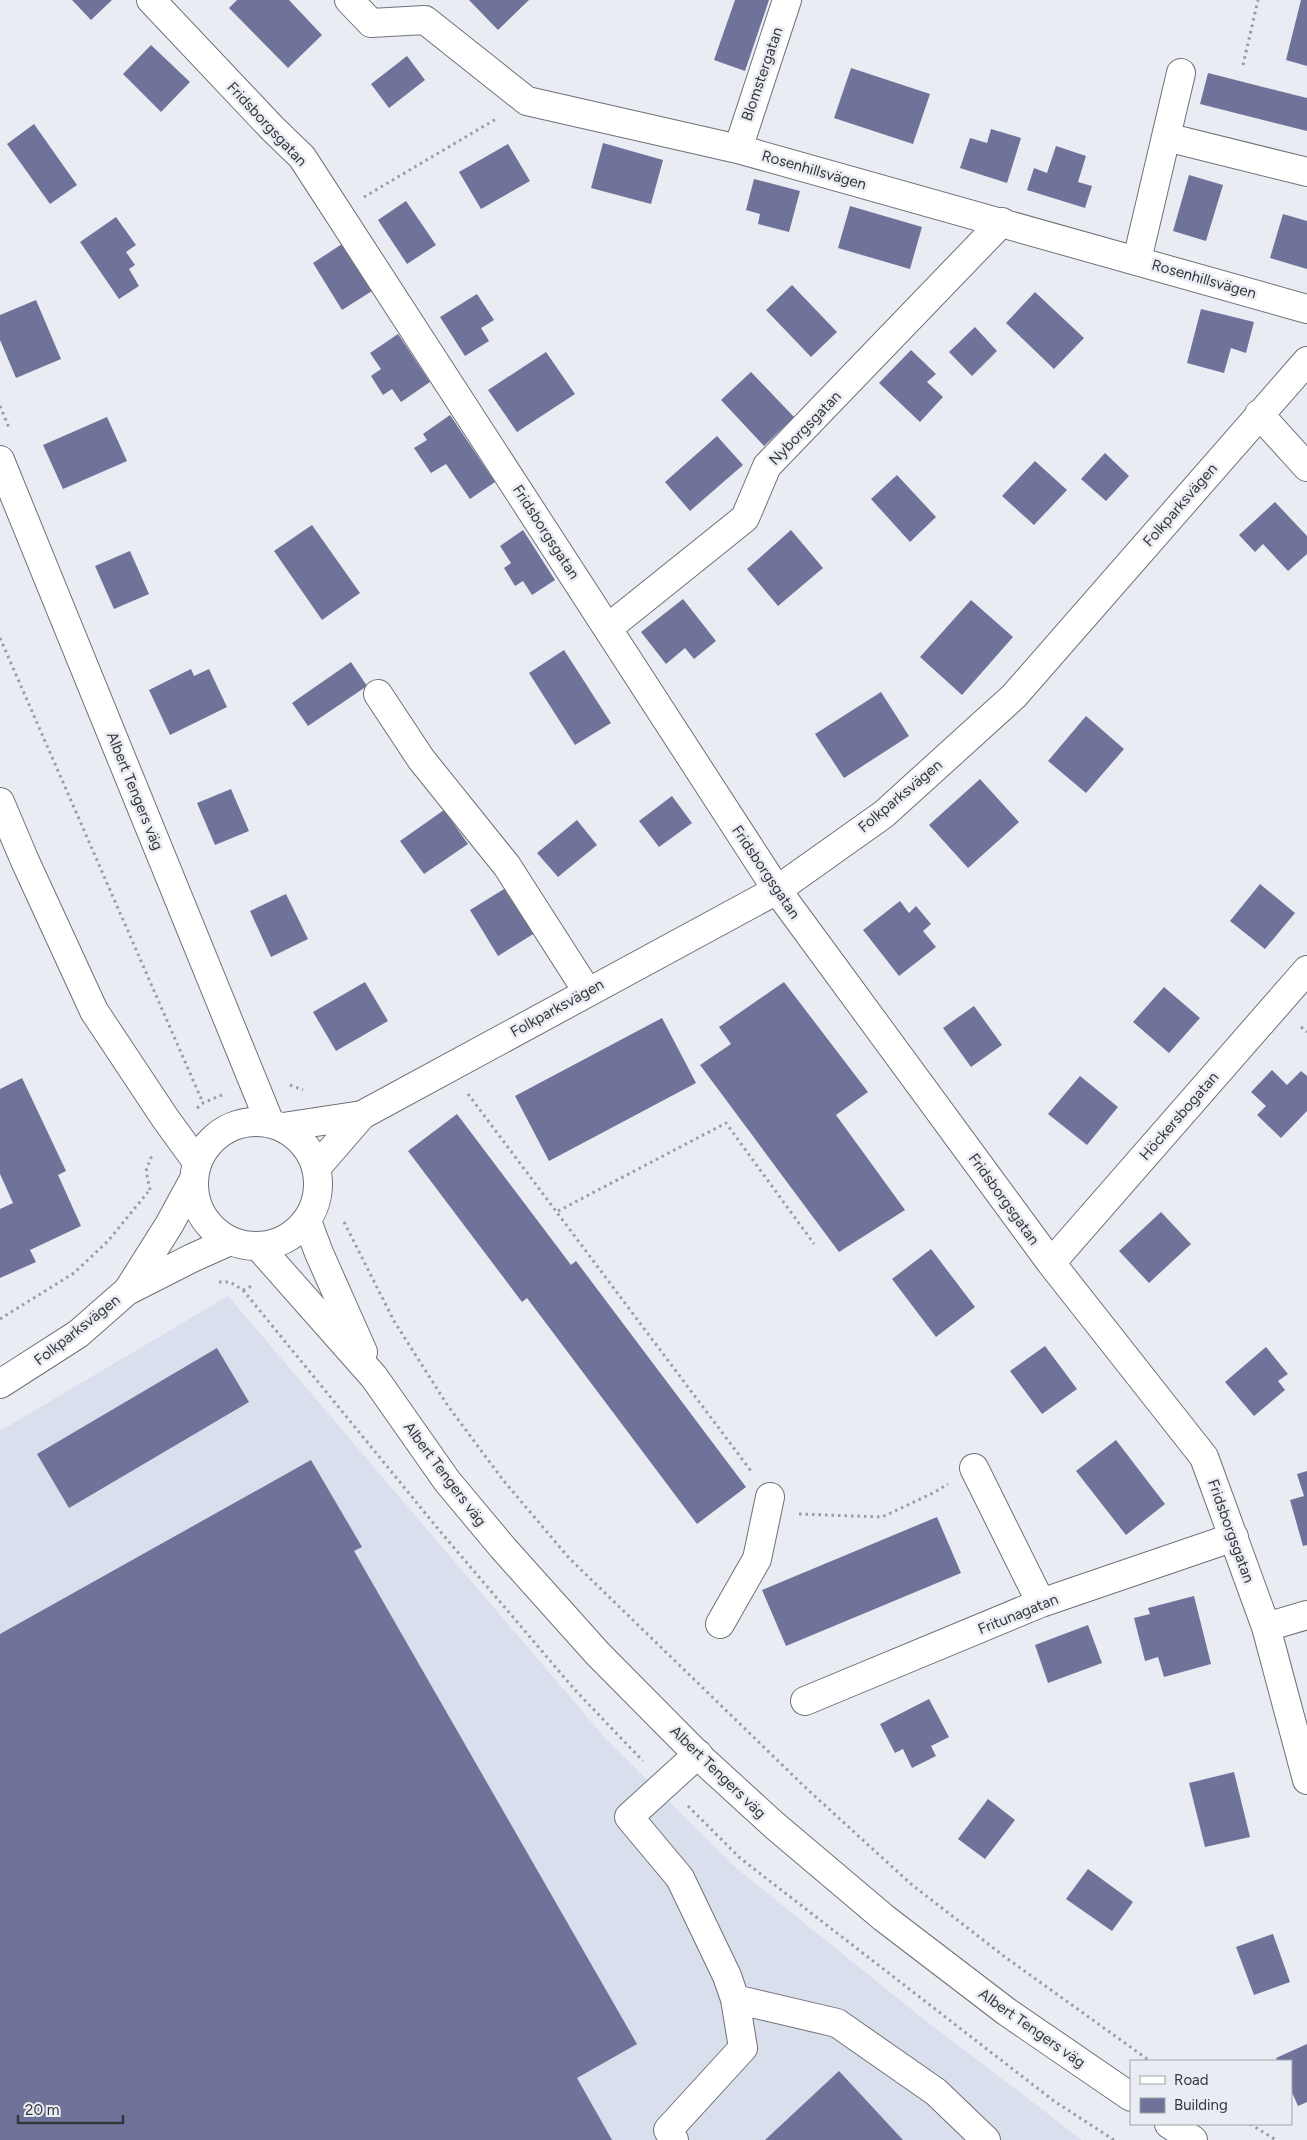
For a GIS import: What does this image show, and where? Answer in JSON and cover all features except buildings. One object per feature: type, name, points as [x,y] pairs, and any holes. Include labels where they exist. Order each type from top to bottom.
[{"type":"street","name":"Fridsborgsgatan","points":[[151,0],[273,130],[302,157],[776,890],[1051,1263],[1204,1457],[1266,1627],[1307,1780]]},
{"type":"street","name":"Rosenhillsvägen","points":[[349,0],[372,23],[426,20],[527,100],[738,149],[1307,309]]},
{"type":"street","name":"Blomstergatan","points":[[738,149],[787,0]]},
{"type":"street","points":[[1137,260],[1181,73]]},
{"type":"street","points":[[1166,137],[1307,172]]},
{"type":"street","name":"Nyborgsgatan","points":[[608,628],[745,518],[767,466],[1002,222]]},
{"type":"street","name":"Folkparksvägen","points":[[276,1125],[333,1120],[362,1114],[776,890],[884,814],[1014,696],[1307,361]]},
{"type":"street","points":[[1259,414],[1307,467]]},
{"type":"street","name":"Albert Tengers väg","points":[[0,460],[254,1082],[276,1125]]},
{"type":"street","points":[[378,694],[421,759],[507,866],[587,991]]},
{"type":"street","points":[[0,802],[94,1011],[172,1128],[195,1172]]},
{"type":"street","name":"Höckersbogatan","points":[[1051,1263],[1307,970]]},
{"type":"street","name":"Folkparksvägen","points":[[317,1167],[362,1114]]},
{"type":"street","points":[[247,1122],[276,1125],[304,1143],[317,1167],[318,1195],[307,1221],[294,1234],[278,1243],[259,1247],[230,1241],[215,1231],[202,1217],[195,1200],[195,1172],[208,1143],[226,1129],[247,1122]]},
{"type":"street","name":"Folkparksvägen","points":[[127,1291],[169,1225],[195,1172]]},
{"type":"street","name":"Albert Tengers väg","points":[[307,1221],[319,1253],[374,1377]]},
{"type":"street","name":"Folkparksvägen","points":[[0,1384],[78,1334],[127,1291],[230,1241]]},
{"type":"street","name":"Albert Tengers väg","points":[[259,1247],[374,1377],[447,1481],[503,1548],[598,1654],[698,1754],[774,1825],[884,1918],[1006,2012],[1130,2097]]},
{"type":"street","points":[[974,1468],[1041,1603]]},
{"type":"street","points":[[720,1624],[757,1559],[770,1497]]},
{"type":"street","name":"Fritunagatan","points":[[805,1701],[1041,1603],[1234,1537]]},
{"type":"street","points":[[1266,1627],[1307,1615]]},
{"type":"street","points":[[674,2140],[668,2130],[743,2048],[735,1999],[727,1976],[680,1878],[629,1817],[698,1754]]},
{"type":"street","points":[[735,1999],[837,2023],[936,2092],[986,2140]]},
{"type":"street","points":[[1170,2125],[1192,2140]]},
{"type":"path","points":[[1243,65],[1258,0]]},
{"type":"path","points":[[338,212],[527,100]]},
{"type":"path","points":[[0,638],[203,1103]]},
{"type":"path","points":[[448,1067],[558,1211],[770,1497],[797,1514],[882,1517],[933,1493],[974,1468]]},
{"type":"path","points":[[169,1225],[150,1190],[146,1171],[154,1146],[172,1128],[203,1103],[254,1082],[281,1081],[321,1098],[333,1120]]},
{"type":"path","points":[[558,1211],[726,1123],[814,1244]]},
{"type":"path","points":[[0,1319],[74,1273],[108,1241],[150,1190]]},
{"type":"path","points":[[343,1221],[394,1321],[448,1406],[504,1480],[569,1558],[807,1789],[911,1884],[1005,1957],[1149,2060]]},
{"type":"path","points":[[319,1253],[352,1237]]},
{"type":"path","points":[[192,1258],[212,1282],[230,1282],[243,1290],[282,1271]]},
{"type":"path","points":[[1252,2125],[1276,2140]]},
{"type":"shaded area","points":[[228,1296],[605,1738],[735,1867],[917,2014],[1082,2140],[0,2140],[0,1431]]}]
